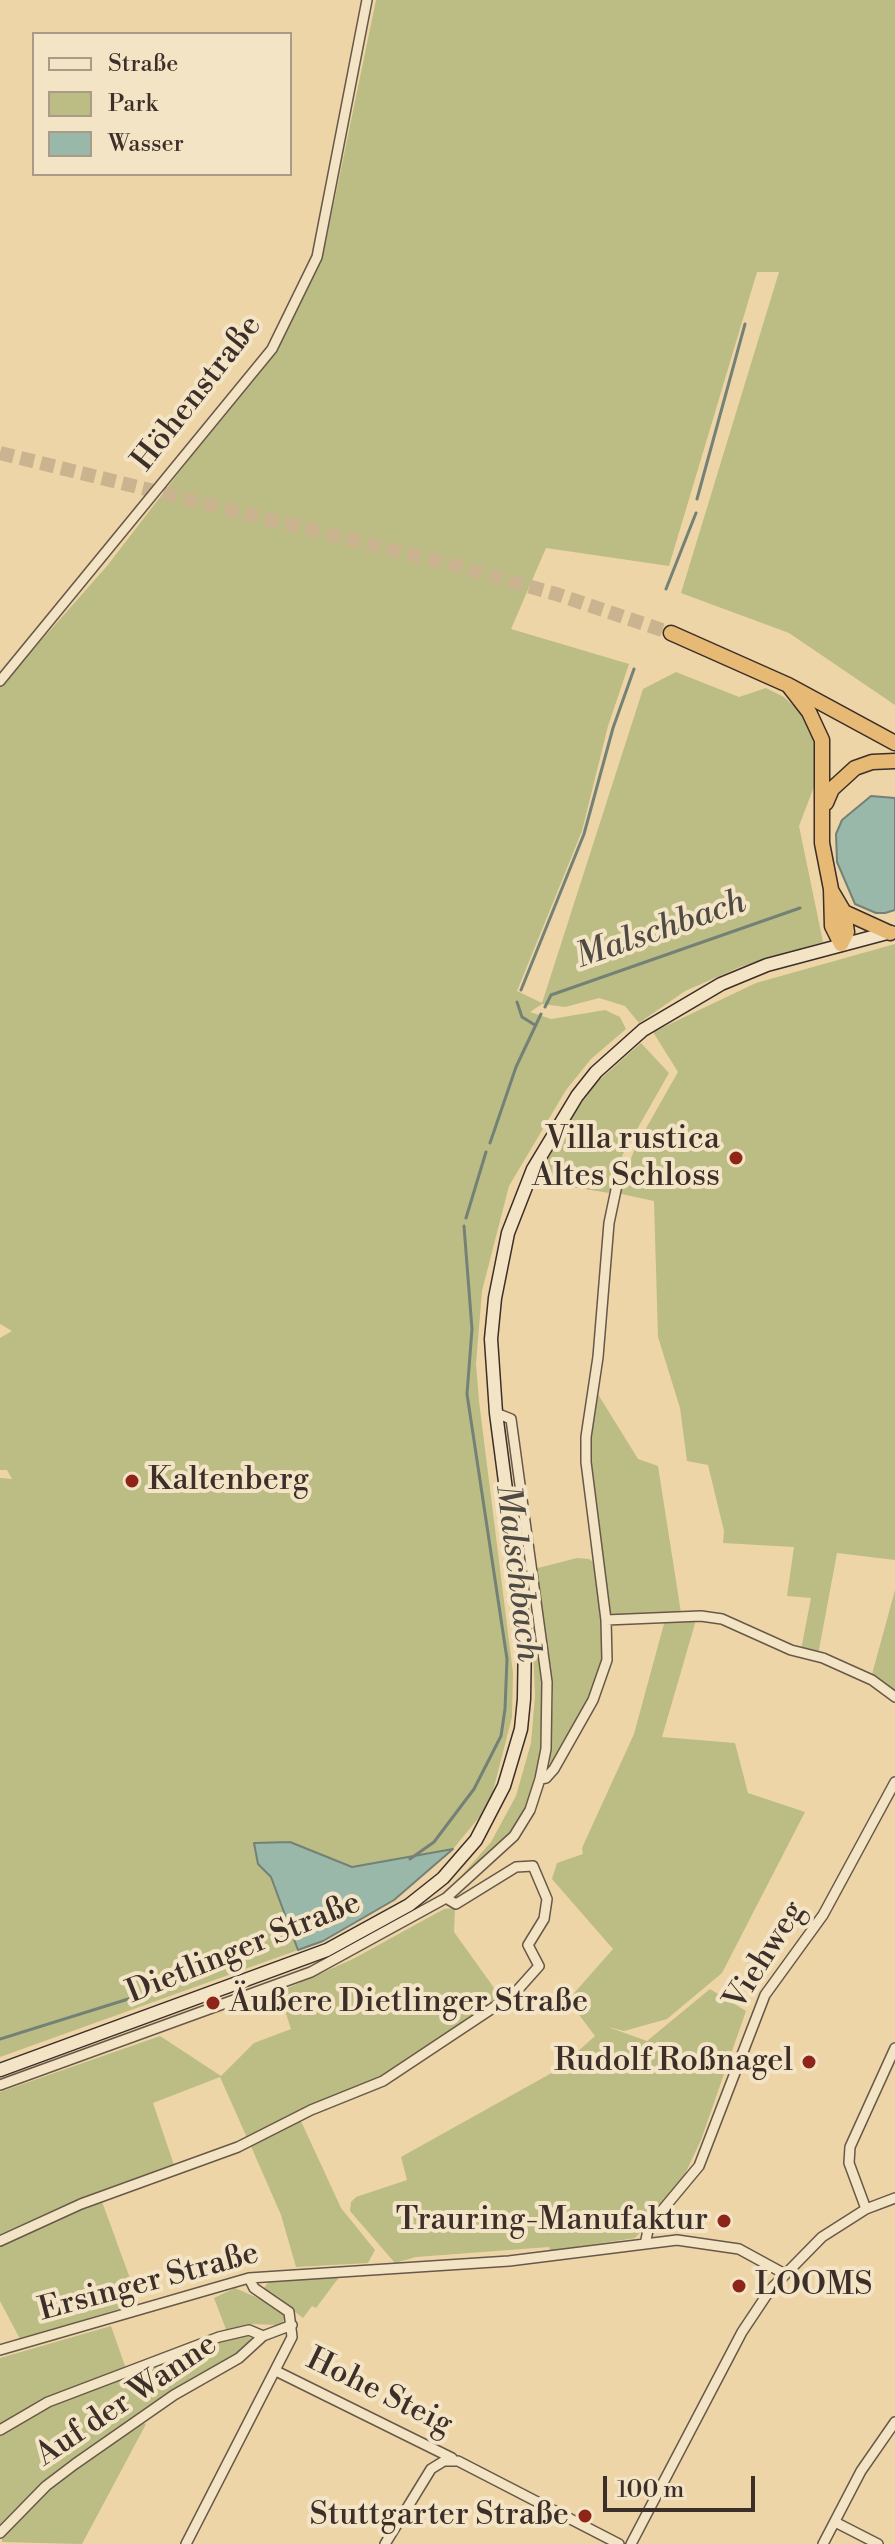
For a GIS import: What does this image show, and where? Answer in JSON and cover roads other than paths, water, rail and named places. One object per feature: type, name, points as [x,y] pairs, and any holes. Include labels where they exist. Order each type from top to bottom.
[{"type":"highway","points":[[671,633],[788,685],[895,743]]},
{"type":"highway","points":[[788,685],[809,712],[822,740],[820,818],[831,889],[832,926],[841,944]]},
{"type":"highway","points":[[820,818],[832,789],[846,774],[872,762],[895,761]]},
{"type":"highway","points":[[831,889],[844,912],[847,932],[841,944]]},
{"type":"highway","points":[[844,912],[892,932]]},
{"type":"main road","name":"Dietlinger Straße","points":[[0,2070],[298,1963],[349,1939],[418,1898],[443,1878],[476,1840],[492,1813],[510,1771],[521,1729],[524,1699],[522,1607],[496,1413],[491,1339],[495,1298],[508,1233],[544,1146],[577,1096],[621,1048],[695,997],[767,965],[892,932]]},
{"type":"street","name":"Höhenstraße","points":[[0,681],[272,349],[317,257],[367,0]]},
{"type":"street","name":"Dietlinger Straße","points":[[540,1779],[546,1778],[554,1769],[600,1682],[607,1660],[606,1620],[586,1462],[586,1437],[617,1185]]},
{"type":"street","name":"Dietlinger Straße","points":[[0,2085],[311,1972],[446,1898],[514,1836],[530,1810],[540,1779],[546,1749],[547,1682],[511,1419],[496,1413]]},
{"type":"street","points":[[606,1620],[701,1616],[722,1619],[791,1650],[823,1658],[872,1680],[895,1697]]},
{"type":"street","name":"Viehweg","points":[[645,2244],[649,2226],[699,2166],[765,1995],[823,1915],[895,1782]]},
{"type":"street","name":"Dietlinger Straße","points":[[0,2241],[81,2204],[238,2147],[311,2110],[383,2081],[514,1994],[539,1966],[528,1945],[544,1919],[547,1899],[533,1866],[516,1867],[456,1904],[446,1898]]},
{"type":"street","points":[[866,2209],[849,2163],[850,2147],[895,2048]]},
{"type":"street","points":[[631,2544],[742,2332],[783,2273],[822,2237],[866,2209],[895,2198]]},
{"type":"street","name":"Ersinger Straße","points":[[0,2350],[249,2278],[498,2262],[677,2240],[712,2242],[749,2252],[783,2273]]},
{"type":"street","points":[[186,2544],[292,2337],[289,2312],[254,2288],[249,2278]]},
{"type":"street","name":"Auf der Wanne","points":[[0,2533],[46,2486],[174,2395],[239,2358],[263,2336],[292,2325]]},
{"type":"street","points":[[0,2430],[48,2402],[219,2337],[249,2330],[263,2336]]},
{"type":"street","name":"Hohe Steig","points":[[276,2371],[619,2544]]},
{"type":"street","points":[[823,2544],[866,2463],[895,2422]]},
{"type":"street","points":[[385,2544],[431,2469],[444,2461],[458,2461]]},
{"type":"street","points":[[835,2522],[878,2544]]},
{"type":"water","points":[[871,796],[895,798],[895,910],[885,913],[876,913],[855,904],[837,862],[836,834],[842,820]]},
{"type":"water","points":[[290,1842],[352,1867],[453,1849],[394,1900],[323,1941],[298,1950],[271,1877],[258,1864],[254,1843]]},
{"type":"waterway","points":[[697,499],[745,324]]},
{"type":"waterway","points":[[666,589],[696,513]]},
{"type":"waterway","points":[[521,990],[584,834],[613,728],[634,669]]},
{"type":"waterway","name":"Malschbach","points":[[545,1007],[551,995],[800,908]]},
{"type":"waterway","points":[[517,1002],[522,1017],[535,1025]]},
{"type":"waterway","name":"Malschbach","points":[[490,1143],[516,1067],[541,1014]]},
{"type":"waterway","name":"Malschbach","points":[[466,1218],[486,1152]]},
{"type":"waterway","name":"Malschbach","points":[[410,1859],[434,1842],[474,1789],[501,1736],[505,1709],[507,1659],[467,1394],[472,1329],[464,1226]]},
{"type":"waterway","name":"Malschbach","points":[[0,2039],[170,1986],[247,1955]]},
{"type":"tunnel","points":[[0,453],[454,565],[556,594],[671,633]]},
{"type":"place","name":"Villa rustica Altes Schloss","points":[[736,1158]]},
{"type":"place","name":"Kaltenberg","points":[[132,1481]]},
{"type":"place","name":"Äußere Dietlinger Straße","points":[[213,2003]]},
{"type":"place","name":"Rudolf Roßnagel","points":[[809,2062]]},
{"type":"place","name":"Trauring-Manufaktur","points":[[724,2221]]},
{"type":"place","name":"LOOMS","points":[[739,2286]]},
{"type":"place","name":"Stuttgarter Straße","points":[[585,2516]]}]
